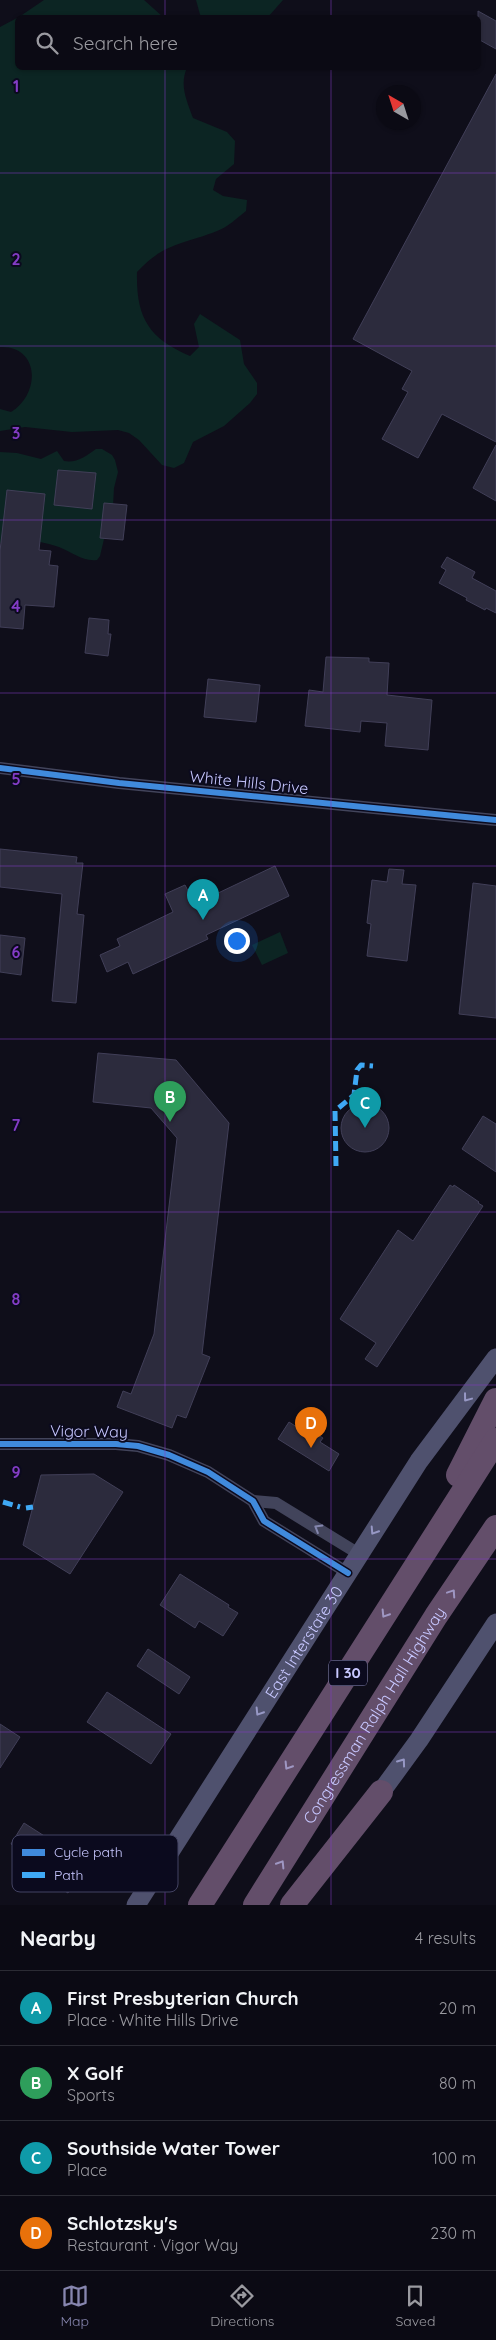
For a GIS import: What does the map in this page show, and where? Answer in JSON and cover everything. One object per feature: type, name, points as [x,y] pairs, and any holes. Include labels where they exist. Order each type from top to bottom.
[{"type":"highway","points":[[401,1588],[496,1400]]},
{"type":"highway","name":"I 30","points":[[200,1905],[496,1440]]},
{"type":"highway","name":"Congressman Ralph Hall Highway","points":[[255,1905],[436,1616],[496,1527]]},
{"type":"highway","points":[[292,1905],[381,1792]]},
{"type":"main road","name":"East Interstate 30","points":[[178,1839],[419,1461],[496,1358]]},
{"type":"main road","points":[[308,1905],[381,1792],[496,1623]]},
{"type":"main road","name":"East Interstate 30","points":[[136,1905],[144,1892]]},
{"type":"street","name":"White Hills Drive","points":[[0,768],[128,784],[496,820]]},
{"type":"street","name":"Vigor Way","points":[[0,1444],[102,1443],[138,1446],[170,1455],[208,1472],[253,1501],[276,1503],[359,1554]]},
{"type":"street","name":"Vigor Way","points":[[253,1501],[264,1521],[348,1573]]},
{"type":"green space","points":[[44,0],[144,0],[161,15],[22,15]]},
{"type":"green space","points":[[196,0],[283,0],[270,15],[200,15]]},
{"type":"green space","points":[[15,19],[15,70],[186,70],[184,87],[193,118],[227,132],[235,141],[234,164],[216,179],[213,190],[223,196],[247,200],[246,211],[221,229],[174,245],[156,255],[137,272],[137,288],[142,314],[147,324],[164,342],[190,356],[199,347],[194,324],[200,314],[240,340],[244,364],[257,383],[257,394],[250,403],[224,426],[193,442],[184,463],[174,468],[162,465],[139,440],[129,433],[118,430],[72,432],[25,427],[0,431],[0,409],[11,412],[21,404],[31,384],[32,373],[29,363],[23,354],[13,349],[0,347],[0,27]]},
{"type":"green space","points":[[96,449],[102,449],[112,455],[118,472],[114,488],[112,524],[104,539],[100,556],[97,560],[82,558],[59,547],[44,543],[23,541],[0,543],[0,452],[17,453],[41,459],[57,451],[64,461],[73,461],[81,459]]},
{"type":"green space","points":[[280,932],[288,953],[262,965],[252,945]]},
{"type":"building","points":[[478,11],[496,21],[496,49],[481,41],[481,15],[478,15]]},
{"type":"building","points":[[496,74],[496,442],[442,414],[418,458],[382,439],[408,392],[402,389],[412,371],[353,339]]},
{"type":"building","points":[[496,445],[496,501],[473,488]]},
{"type":"building","points":[[58,470],[96,473],[92,509],[54,505]]},
{"type":"building","points":[[7,490],[45,494],[39,550],[51,551],[49,565],[58,566],[54,607],[25,605],[23,629],[0,627],[0,551]]},
{"type":"building","points":[[104,503],[127,505],[123,540],[100,538]]},
{"type":"building","points":[[447,557],[475,572],[472,578],[496,591],[496,613],[486,608],[485,610],[466,600],[467,598],[439,583],[446,570],[441,567]]},
{"type":"building","points":[[89,618],[109,620],[108,634],[111,634],[108,656],[85,653]]},
{"type":"building","points":[[326,657],[369,658],[369,662],[389,663],[387,695],[432,700],[428,750],[385,746],[387,723],[361,721],[360,732],[305,726],[309,690],[323,692]]},
{"type":"building","points":[[208,679],[260,685],[256,722],[204,717]]},
{"type":"building","points":[[0,849],[77,857],[76,863],[83,863],[77,914],[84,915],[76,1003],[52,1001],[62,894],[0,887]]},
{"type":"building","points":[[275,866],[289,896],[206,935],[208,939],[133,974],[128,962],[107,972],[100,955],[120,946],[117,939],[173,912],[165,894],[185,885],[195,904]]},
{"type":"building","points":[[389,869],[404,870],[402,884],[416,885],[407,961],[367,956],[371,924],[367,923],[372,880],[387,882]]},
{"type":"building","points":[[473,883],[496,886],[496,1018],[459,1014]]},
{"type":"building","points":[[0,935],[25,938],[21,975],[0,972]]},
{"type":"building","points":[[98,1053],[176,1060],[229,1123],[202,1354],[210,1357],[186,1418],[177,1415],[172,1428],[117,1407],[123,1391],[131,1394],[154,1334],[177,1138],[151,1108],[93,1102]]},
{"type":"building","points":[[365,1104],[374,1106],[382,1111],[387,1119],[389,1128],[387,1137],[382,1145],[374,1150],[365,1152],[356,1150],[348,1145],[343,1137],[341,1128],[343,1119],[348,1111],[356,1106]]},
{"type":"building","points":[[483,1116],[496,1124],[496,1172],[462,1149]]},
{"type":"building","points":[[450,1185],[453,1187],[454,1185],[483,1206],[377,1367],[365,1359],[376,1343],[340,1319],[398,1230],[413,1241]]},
{"type":"building","points":[[289,1422],[303,1431],[305,1427],[323,1438],[320,1442],[339,1454],[329,1471],[278,1439]]},
{"type":"building","points":[[94,1474],[123,1492],[70,1574],[23,1545],[41,1475]]},
{"type":"building","points":[[180,1574],[229,1605],[228,1607],[238,1613],[223,1636],[199,1621],[195,1628],[160,1605]]},
{"type":"building","points":[[148,1649],[190,1677],[179,1694],[137,1666]]},
{"type":"building","points":[[107,1692],[171,1734],[151,1764],[87,1722]]},
{"type":"building","points":[[0,1724],[20,1737],[0,1768]]},
{"type":"building","points":[[24,1823],[43,1835],[17,1835]]},
{"type":"marked path","points":[[336,1166],[335,1111],[354,1095],[357,1070],[361,1065],[373,1066]]},
{"type":"marked path","points":[[3,1502],[20,1507]]},
{"type":"marked path","points":[[26,1508],[33,1507]]},
{"type":"cycle path","points":[[0,768],[119,783],[496,820]]},
{"type":"cycle path","points":[[0,1444],[116,1444],[138,1446],[169,1455],[208,1472],[253,1501],[264,1521],[348,1573]]},
{"type":"place","name":"First Presbyterian Church","points":[[203,920]]},
{"type":"place","name":"X Golf","points":[[170,1122]]},
{"type":"place","name":"Southside Water Tower","points":[[365,1128]]},
{"type":"place","name":"Schlotzsky's","points":[[311,1448]]}]
